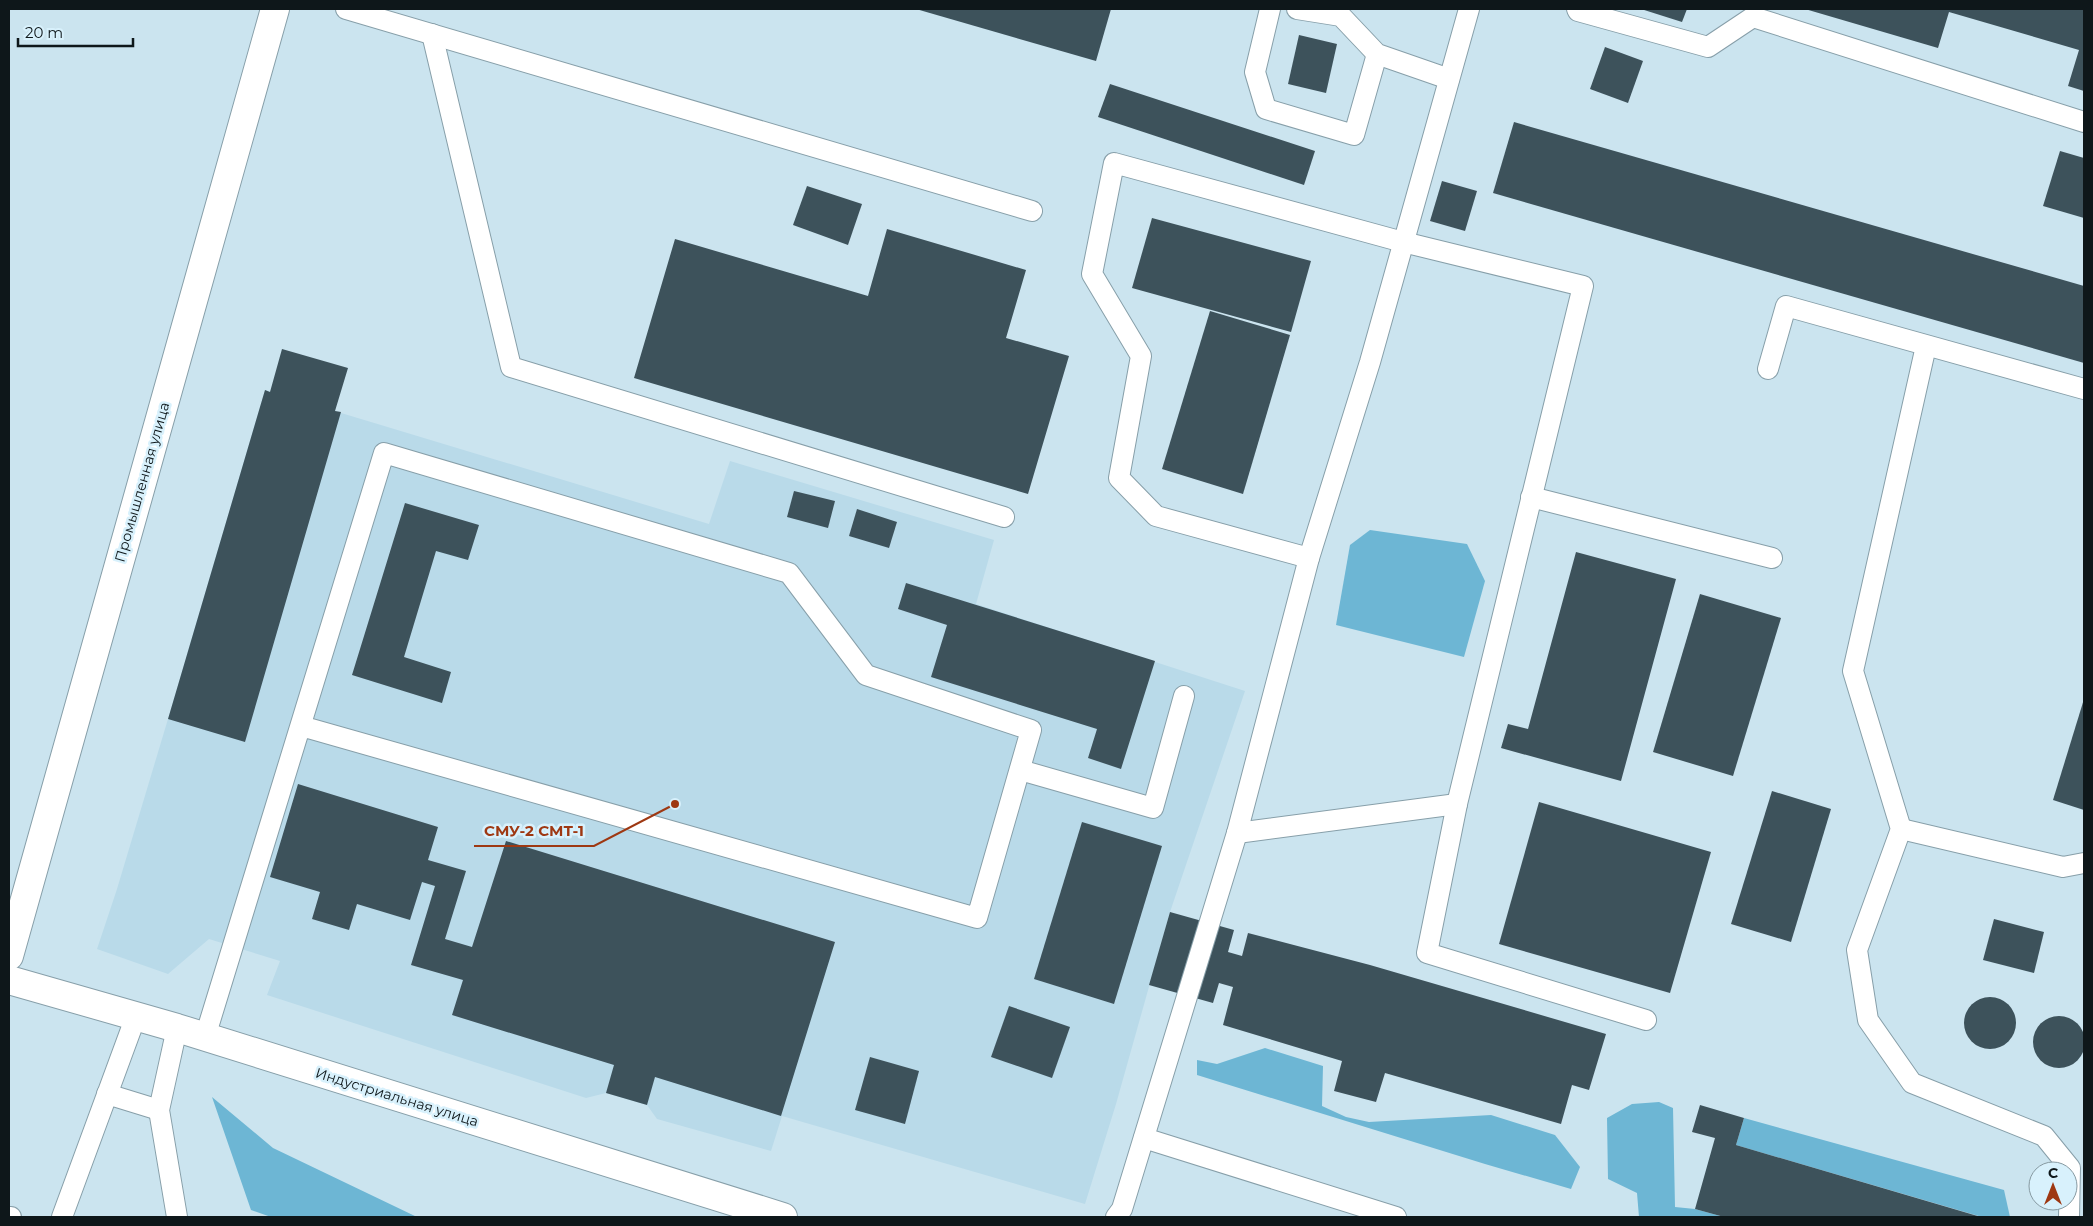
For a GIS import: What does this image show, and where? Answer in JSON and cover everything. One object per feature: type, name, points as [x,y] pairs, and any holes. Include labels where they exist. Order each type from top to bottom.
[{"type":"street","name":"Промышленная улица","points":[[9,956],[275,9]]},
{"type":"street","name":"Индустриальная улица","points":[[9,980],[206,1037],[783,1217]]},
{"type":"lane","points":[[346,9],[1032,211]]},
{"type":"lane","points":[[1270,9],[1256,72],[1266,109],[1354,135],[1377,54]]},
{"type":"lane","points":[[1298,9],[1341,16],[1377,54],[1449,78]]},
{"type":"lane","points":[[1116,1217],[1122,1209],[1237,833],[1309,558],[1370,362],[1469,9]]},
{"type":"lane","points":[[1577,9],[1578,12],[1708,47],[1753,17],[2084,122]]},
{"type":"lane","points":[[432,34],[511,367],[1004,518]]},
{"type":"lane","points":[[1309,558],[1156,516],[1119,478],[1141,356],[1092,274],[1114,163],[1403,242],[1583,286],[1456,804],[1427,953],[1646,1020]]},
{"type":"lane","points":[[1768,369],[1786,306],[2084,390]]},
{"type":"lane","points":[[1926,346],[1853,671],[1902,829],[1858,950],[1868,1020],[1912,1083],[2044,1136],[2070,1168],[2069,1217]]},
{"type":"lane","points":[[206,1037],[384,453],[789,573],[866,675],[1031,730],[977,918],[301,726]]},
{"type":"lane","points":[[1531,497],[1772,558]]},
{"type":"lane","points":[[1020,770],[1153,808],[1184,696]]},
{"type":"lane","points":[[1237,833],[1456,804]]},
{"type":"lane","points":[[1902,829],[2063,867],[2084,863]]},
{"type":"lane","points":[[62,1217],[136,1016]]},
{"type":"lane","points":[[176,1028],[159,1110],[177,1217]]},
{"type":"lane","points":[[107,1094],[159,1110]]},
{"type":"lane","points":[[1144,1138],[1396,1217]]},
{"type":"shaded area","points":[[265,390],[709,524],[730,461],[994,540],[976,604],[1245,691],[1170,912],[1116,1104],[1085,1204],[782,1116],[771,1151],[657,1119],[647,1105],[606,1093],[586,1098],[267,995],[280,961],[209,939],[168,974],[97,949],[117,889]]},
{"type":"shaded area","points":[[1370,530],[1467,544],[1485,581],[1464,657],[1336,625],[1350,545]]},
{"type":"shaded area","points":[[1265,1048],[1323,1066],[1322,1106],[1346,1117],[1369,1122],[1491,1115],[1555,1135],[1580,1167],[1571,1189],[1197,1075],[1197,1060],[1217,1064]]},
{"type":"shaded area","points":[[212,1097],[273,1148],[417,1217],[271,1217],[251,1210]]},
{"type":"shaded area","points":[[1659,1102],[1673,1108],[1675,1207],[1695,1209],[1724,1217],[1639,1217],[1637,1193],[1608,1179],[1607,1118],[1632,1104]]},
{"type":"shaded area","points":[[1744,1118],[2004,1190],[2010,1217],[1982,1217],[1736,1145]]},
{"type":"building","points":[[916,9],[1111,9],[1096,61]]},
{"type":"building","points":[[1641,9],[1687,9],[1682,22]]},
{"type":"building","points":[[1805,9],[2084,9],[2084,91],[2068,86],[2079,50],[1949,12],[1938,48]]},
{"type":"building","points":[[1299,35],[1337,44],[1326,93],[1288,84]]},
{"type":"building","points":[[1605,47],[1643,61],[1628,103],[1590,89]]},
{"type":"building","points":[[1110,84],[1315,151],[1304,185],[1098,117]]},
{"type":"building","points":[[1514,122],[2084,286],[2084,363],[1493,193]]},
{"type":"building","points":[[2060,151],[2084,158],[2084,218],[2043,206]]},
{"type":"building","points":[[1442,181],[1477,191],[1465,231],[1430,221]]},
{"type":"building","points":[[807,186],[862,204],[848,245],[793,225]]},
{"type":"building","points":[[1152,218],[1311,261],[1291,332],[1132,288]]},
{"type":"building","points":[[887,229],[1026,270],[1006,338],[1069,356],[1028,494],[634,378],[675,239],[868,296]]},
{"type":"building","points":[[1210,311],[1290,335],[1243,494],[1162,469]]},
{"type":"building","points":[[282,349],[348,368],[335,411],[341,412],[245,742],[168,719],[265,390],[270,392]]},
{"type":"building","points":[[794,491],[835,501],[828,528],[787,517]]},
{"type":"building","points":[[405,503],[479,525],[468,560],[436,551],[404,657],[451,672],[442,703],[352,675]]},
{"type":"building","points":[[857,509],[897,522],[889,548],[849,536]]},
{"type":"building","points":[[1576,552],[1676,579],[1621,781],[1501,748],[1508,724],[1528,729]]},
{"type":"building","points":[[906,583],[1155,661],[1121,769],[1088,758],[1097,729],[931,677],[947,625],[898,609]]},
{"type":"building","points":[[1700,594],[1781,618],[1733,776],[1653,752]]},
{"type":"building","points":[[2084,699],[2084,810],[2053,800]]},
{"type":"building","points":[[298,784],[438,827],[428,860],[466,871],[445,939],[472,947],[506,841],[835,942],[781,1116],[655,1077],[647,1105],[606,1093],[614,1065],[452,1015],[463,980],[411,965],[435,886],[422,882],[410,920],[357,904],[349,930],[312,919],[320,892],[270,877]]},
{"type":"building","points":[[1772,791],[1831,809],[1791,942],[1731,924]]},
{"type":"building","points":[[1539,802],[1711,852],[1670,993],[1499,944]]},
{"type":"building","points":[[1082,822],[1162,846],[1114,1004],[1034,979]]},
{"type":"building","points":[[1170,912],[1234,930],[1228,952],[1242,956],[1248,933],[1370,965],[1606,1034],[1589,1090],[1572,1085],[1561,1124],[1385,1073],[1376,1102],[1334,1091],[1342,1061],[1223,1025],[1233,987],[1219,983],[1213,1003],[1149,985]]},
{"type":"building","points":[[1994,919],[2044,932],[2034,973],[1983,960]]},
{"type":"building","points":[[1990,997],[2000,999],[2008,1005],[2014,1013],[2016,1023],[2014,1033],[2008,1041],[2000,1047],[1990,1049],[1980,1047],[1972,1041],[1966,1033],[1964,1023],[1966,1013],[1972,1005],[1980,999]]},
{"type":"building","points":[[1009,1006],[1070,1027],[1052,1078],[991,1057]]},
{"type":"building","points":[[2059,1016],[2069,1018],[2077,1024],[2083,1032],[2085,1042],[2083,1052],[2077,1060],[2069,1066],[2059,1068],[2049,1066],[2041,1060],[2035,1052],[2033,1042],[2035,1032],[2041,1024],[2049,1018]]},
{"type":"building","points":[[870,1057],[919,1071],[905,1124],[855,1110]]},
{"type":"building","points":[[1700,1105],[1744,1118],[1736,1145],[1981,1217],[1724,1217],[1695,1209],[1715,1138],[1692,1132]]},
{"type":"place","name":"СМУ-2 СМТ-1","points":[[675,804]]}]
